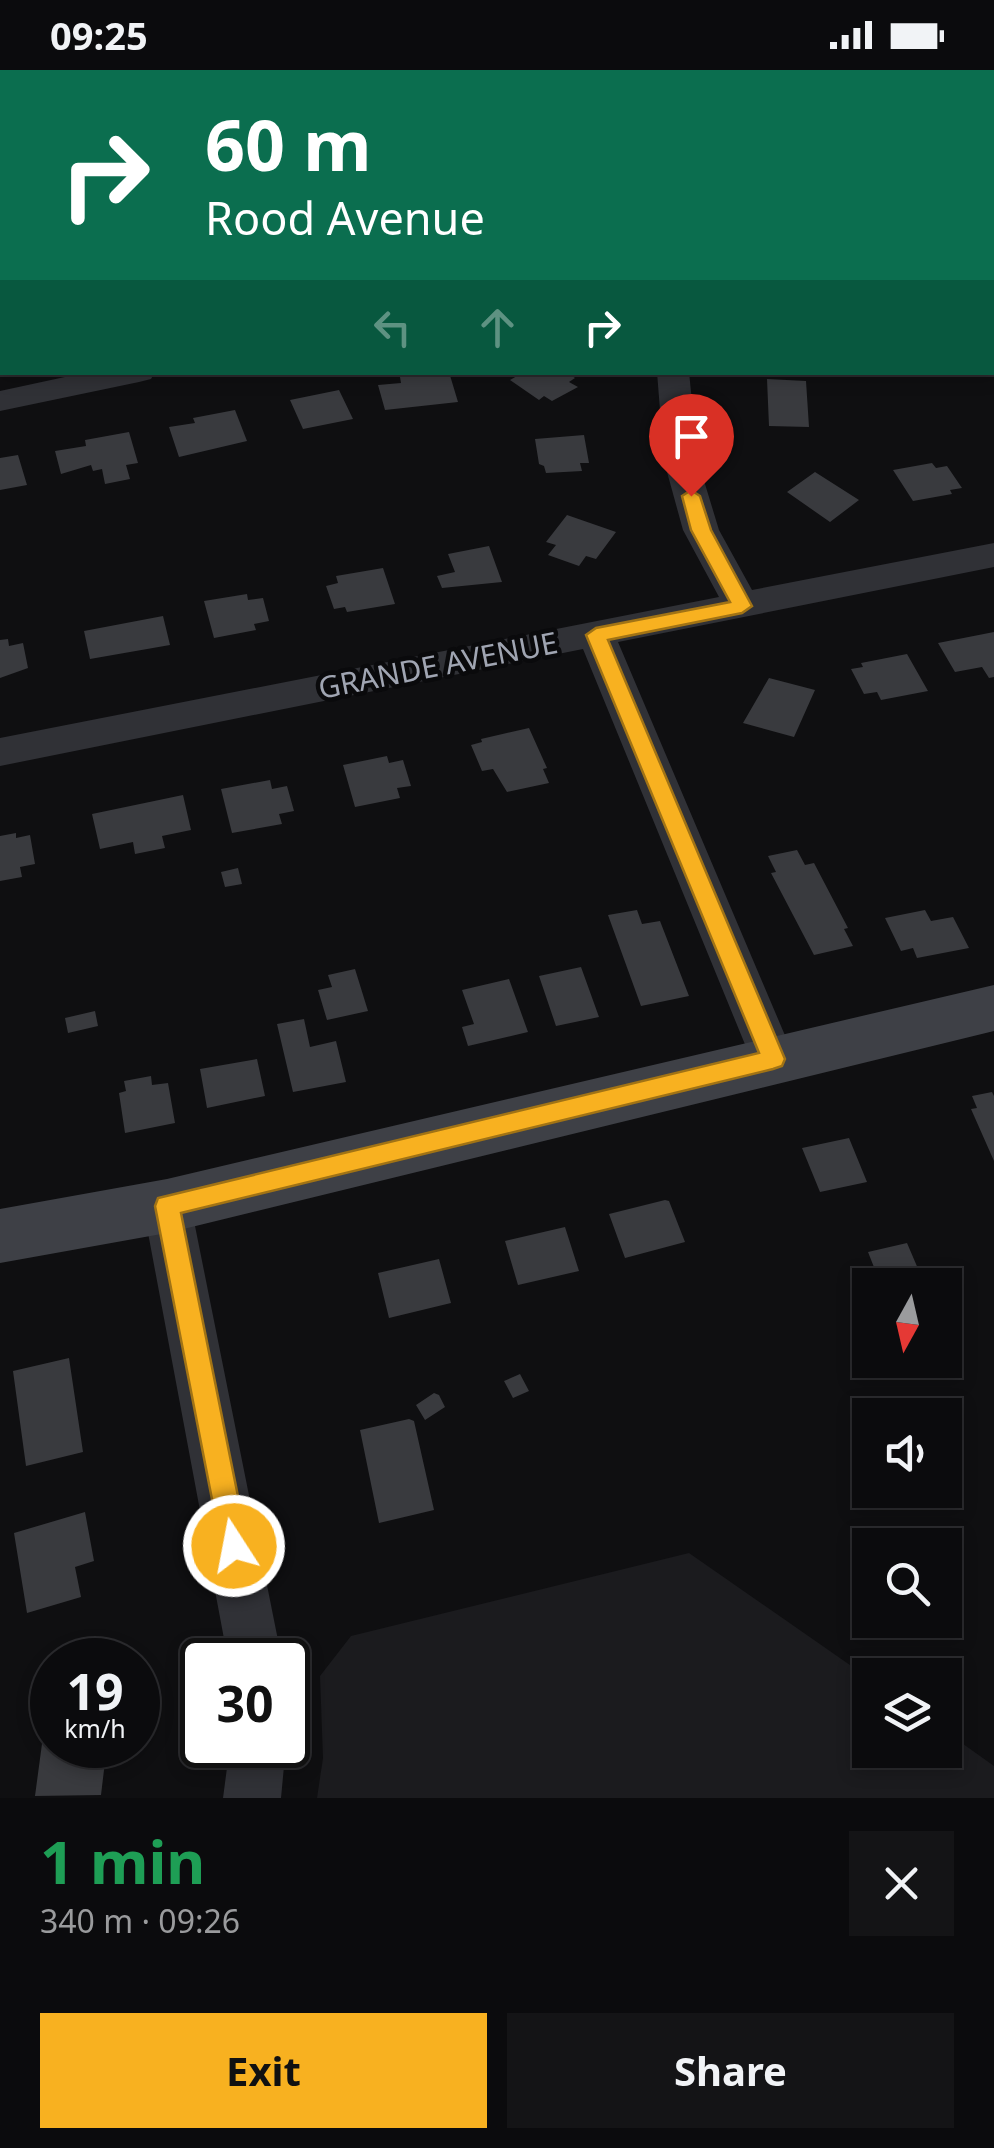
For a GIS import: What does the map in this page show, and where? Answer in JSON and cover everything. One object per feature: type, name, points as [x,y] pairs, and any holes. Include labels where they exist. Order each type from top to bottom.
[{"type":"street","points":[[0,400],[124,375]]},
{"type":"street","points":[[674,375],[681,462],[701,530],[742,606]]},
{"type":"street","name":"GRANDE AVENUE","points":[[0,752],[994,555]]},
{"type":"street","points":[[596,635],[773,1059]]},
{"type":"street","points":[[0,1236],[167,1206],[994,1008]]},
{"type":"street","points":[[167,1206],[252,1638]]},
{"type":"street","points":[[252,1798],[255,1768]]},
{"type":"shaded area","points":[[689,1553],[852,1666],[852,1768],[962,1768],[962,1743],[994,1766],[994,1798],[317,1798],[323,1758],[320,1676],[351,1636]]},
{"type":"building","points":[[450,375],[458,402],[385,410],[378,385],[401,383],[400,377]]},
{"type":"building","points":[[519,375],[571,375],[575,378],[569,382],[578,387],[552,401],[544,396],[539,400],[510,380]]},
{"type":"building","points":[[767,379],[806,381],[809,427],[769,426]]},
{"type":"building","points":[[339,390],[353,419],[303,429],[290,400]]},
{"type":"building","points":[[235,410],[247,441],[179,457],[169,427]]},
{"type":"building","points":[[129,432],[138,463],[126,465],[130,479],[105,484],[102,469],[93,471],[91,465],[61,474],[55,451],[86,446],[85,440]]},
{"type":"building","points":[[584,435],[589,463],[580,463],[582,471],[546,473],[539,464],[535,439]]},
{"type":"building","points":[[18,455],[27,485],[0,490],[0,458]]},
{"type":"building","points":[[932,463],[936,468],[947,466],[962,488],[950,490],[952,494],[913,501],[893,470]]},
{"type":"building","points":[[815,472],[859,500],[830,522],[787,492]]},
{"type":"building","points":[[567,515],[616,532],[596,559],[586,556],[579,566],[548,555],[556,545],[546,542]]},
{"type":"building","points":[[489,546],[502,582],[442,588],[437,576],[455,572],[448,554]]},
{"type":"building","points":[[383,568],[395,604],[347,612],[345,607],[334,609],[326,586],[338,583],[336,576]]},
{"type":"building","points":[[247,594],[248,600],[263,598],[269,621],[254,624],[256,630],[214,638],[204,601]]},
{"type":"building","points":[[163,616],[170,645],[90,659],[84,631]]},
{"type":"building","points":[[994,632],[994,677],[989,678],[982,667],[955,672],[938,643]]},
{"type":"building","points":[[8,639],[9,646],[23,643],[28,668],[0,678],[0,640]]},
{"type":"building","points":[[907,654],[928,691],[881,700],[877,692],[864,694],[851,669],[863,667],[861,663]]},
{"type":"building","points":[[769,678],[815,690],[794,737],[743,723]]},
{"type":"building","points":[[529,728],[547,768],[543,769],[549,783],[507,792],[493,769],[482,771],[471,745]]},
{"type":"building","points":[[387,756],[389,763],[403,760],[411,786],[397,788],[400,798],[355,807],[343,765]]},
{"type":"building","points":[[270,780],[272,789],[287,786],[294,811],[279,814],[282,824],[232,833],[221,789]]},
{"type":"building","points":[[183,795],[191,830],[162,836],[165,848],[135,854],[133,842],[100,849],[92,814]]},
{"type":"building","points":[[16,833],[16,838],[30,835],[35,864],[20,867],[22,877],[0,881],[0,836]]},
{"type":"building","points":[[797,850],[805,865],[814,863],[848,928],[844,929],[853,946],[814,955],[771,873],[776,872],[768,856]]},
{"type":"building","points":[[238,868],[242,884],[225,887],[221,872]]},
{"type":"building","points":[[637,910],[642,924],[660,921],[689,996],[641,1006],[608,915]]},
{"type":"building","points":[[925,910],[931,921],[953,917],[969,948],[917,958],[913,948],[901,951],[885,918]]},
{"type":"building","points":[[581,967],[599,1017],[556,1026],[539,976]]},
{"type":"building","points":[[355,969],[368,1011],[327,1020],[318,990],[332,987],[328,975]]},
{"type":"building","points":[[509,979],[528,1032],[468,1046],[462,1027],[474,1024],[462,990]]},
{"type":"building","points":[[95,1011],[98,1026],[68,1033],[65,1018]]},
{"type":"building","points":[[304,1019],[310,1047],[336,1041],[346,1082],[293,1092],[277,1024]]},
{"type":"building","points":[[257,1059],[265,1096],[207,1108],[200,1069]]},
{"type":"building","points":[[151,1076],[152,1085],[168,1083],[175,1123],[125,1133],[119,1093],[126,1091],[124,1081]]},
{"type":"building","points":[[992,1092],[994,1161],[971,1109],[977,1108],[972,1096]]},
{"type":"building","points":[[849,1138],[867,1182],[820,1192],[802,1148]]},
{"type":"building","points":[[669,1201],[685,1242],[625,1258],[609,1214]]},
{"type":"building","points":[[565,1227],[579,1271],[518,1285],[505,1241]]},
{"type":"building","points":[[907,1243],[918,1268],[874,1268],[868,1252]]},
{"type":"building","points":[[439,1259],[451,1303],[389,1318],[378,1273]]},
{"type":"building","points":[[69,1358],[83,1452],[26,1466],[13,1371]]},
{"type":"building","points":[[520,1374],[529,1391],[513,1398],[504,1381]]},
{"type":"building","points":[[434,1393],[445,1407],[425,1420],[416,1405]]},
{"type":"building","points":[[414,1421],[434,1510],[379,1523],[360,1430]]},
{"type":"building","points":[[85,1512],[94,1561],[75,1567],[81,1597],[27,1613],[14,1533]]},
{"type":"building","points":[[39,1768],[104,1768],[101,1795],[35,1796]]},
{"type":"route","points":[[234,1546],[167,1206],[773,1059],[596,635],[742,606],[701,530],[691,496]]}]
